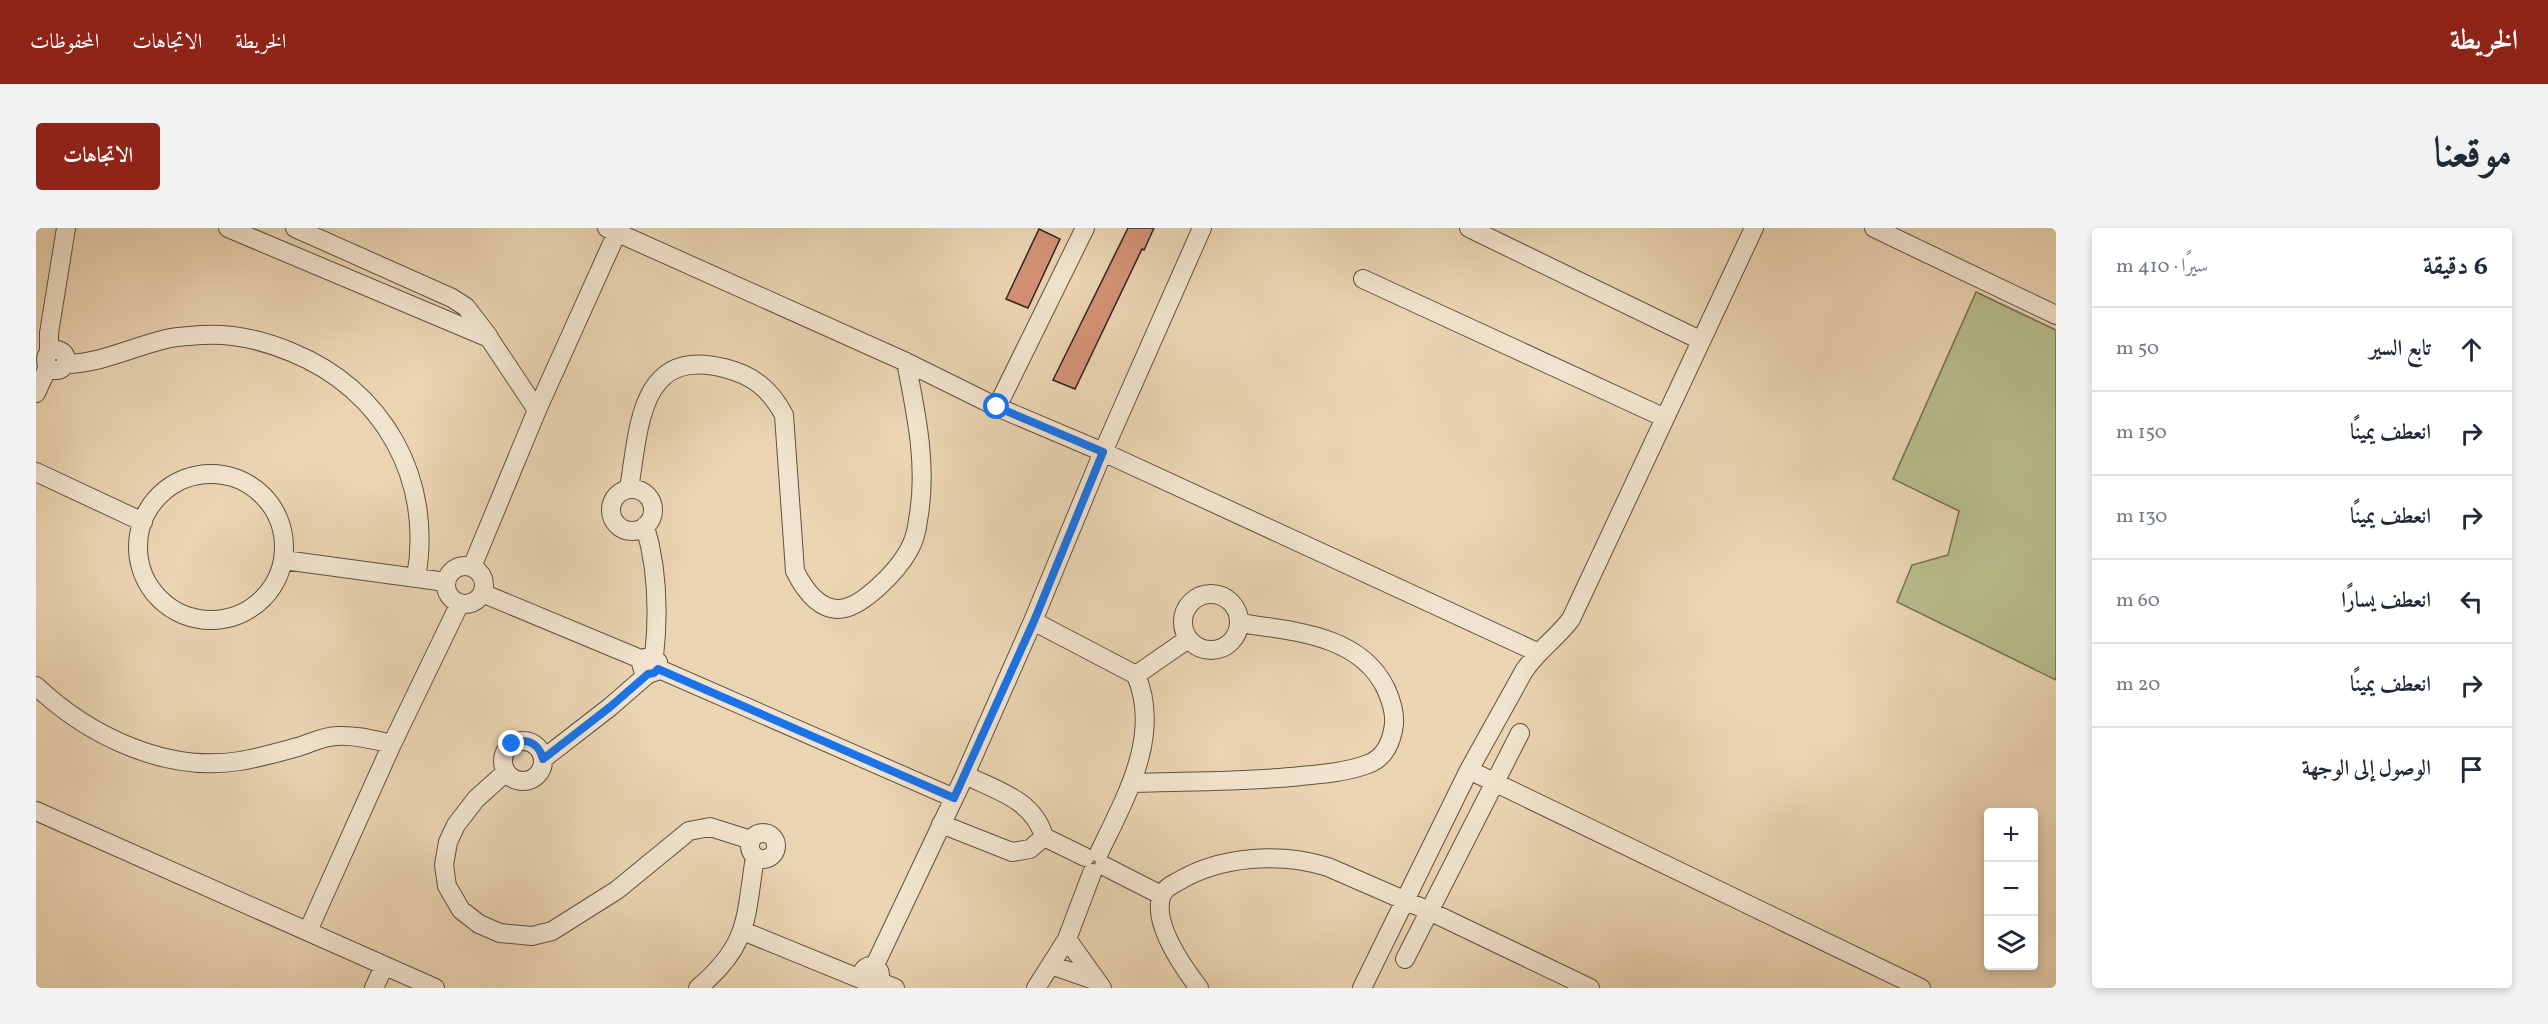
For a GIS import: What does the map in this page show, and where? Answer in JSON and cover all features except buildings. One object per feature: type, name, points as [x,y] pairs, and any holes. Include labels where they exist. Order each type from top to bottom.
[{"type":"street","points":[[36,393],[54,361],[49,333],[66,228]]},
{"type":"street","points":[[228,228],[489,338]]},
{"type":"street","points":[[997,407],[1085,228]]},
{"type":"street","points":[[869,980],[1034,621],[1103,452],[1202,228]]},
{"type":"street","points":[[1469,228],[1700,340]]},
{"type":"street","points":[[1362,988],[1469,770],[1524,671],[1571,619],[1754,228]]},
{"type":"street","points":[[1874,228],[2056,315]]},
{"type":"street","points":[[472,567],[614,230],[1539,653]]},
{"type":"street","points":[[300,258],[303,231],[459,302],[474,315],[537,410]]},
{"type":"street","points":[[326,269],[335,246]]},
{"type":"street","points":[[1363,279],[1665,418]]},
{"type":"street","points":[[54,361],[86,363],[169,338],[204,335],[235,336],[263,341],[320,364],[369,404],[382,421],[400,454],[414,491],[422,536],[416,578]]},
{"type":"street","points":[[629,489],[643,407],[655,385],[664,376],[678,367],[698,364],[711,365],[748,376],[770,393],[784,415],[795,571],[806,590],[822,604],[836,609],[852,606],[874,590],[900,563],[909,550],[918,519],[922,479],[918,421],[906,362]]},
{"type":"street","points":[[36,472],[143,522]]},
{"type":"street","points":[[206,474],[226,475],[246,482],[269,502],[283,529],[284,560],[273,587],[253,608],[226,620],[196,619],[178,613],[162,602],[145,579],[138,550],[143,522],[160,496],[176,483],[206,474]]},
{"type":"street","points":[[629,489],[642,491],[651,501],[652,515],[645,526],[639,530],[628,531],[618,526],[613,520],[611,509],[619,493],[629,489]]},
{"type":"street","points":[[543,759],[610,707],[651,665],[657,632],[657,580],[645,526]]},
{"type":"street","points":[[284,560],[446,582]]},
{"type":"street","points":[[472,567],[483,578],[482,593],[477,600],[469,604],[460,603],[452,599],[447,591],[446,582],[456,568],[472,567]]},
{"type":"street","points":[[482,593],[954,798]]},
{"type":"street","points":[[1216,594],[1228,600],[1236,610],[1239,623],[1237,633],[1231,641],[1219,649],[1204,649],[1188,639],[1183,626],[1184,613],[1191,602],[1203,595],[1216,594]]},
{"type":"street","points":[[309,931],[392,744],[460,603]]},
{"type":"street","points":[[1034,621],[1136,675],[1144,695],[1146,729],[1132,783],[1095,862],[1067,939],[1036,988]]},
{"type":"street","points":[[1132,783],[1274,779],[1318,775],[1368,765],[1383,753],[1391,738],[1394,712],[1384,684],[1369,666],[1345,648],[1315,635],[1239,623]]},
{"type":"street","points":[[1136,675],[1188,639]]},
{"type":"street","points":[[36,686],[86,724],[148,754],[173,760],[215,764],[242,761],[339,735],[392,744]]},
{"type":"street","points":[[1405,959],[1520,733]]},
{"type":"street","points":[[515,742],[532,743],[540,749],[543,759],[541,770],[531,779],[518,780],[506,772],[504,756],[515,742]]},
{"type":"street","points":[[1469,770],[1922,988]]},
{"type":"street","points":[[506,772],[476,799],[456,825],[448,842],[444,865],[447,886],[461,910],[479,924],[500,933],[532,936],[552,932],[617,890],[689,831],[710,827],[753,848],[743,931],[728,959],[698,988]]},
{"type":"street","points":[[965,775],[1029,808],[1036,816],[1044,837],[1161,895]]},
{"type":"street","points":[[36,811],[435,988]]},
{"type":"street","points":[[941,824],[1012,852],[1030,849],[1044,837]]},
{"type":"street","points":[[1199,988],[1174,952],[1167,935],[1160,907],[1161,895],[1183,878],[1217,864],[1250,860],[1294,860],[1328,867],[1429,911],[1590,988]]},
{"type":"street","points":[[743,931],[895,988]]},
{"type":"street","points":[[1067,939],[1098,984]]},
{"type":"street","points":[[1051,965],[1098,984]]},
{"type":"street","points":[[374,988],[384,966]]},
{"type":"green space","points":[[1976,292],[2056,330],[2056,680],[1897,602],[1912,565],[1948,555],[1959,511],[1893,479]]},
{"type":"route","points":[[512,744],[522,741],[532,743],[540,749],[543,759],[648,674],[658,669],[954,798],[1034,621],[1103,452],[997,407]]}]
